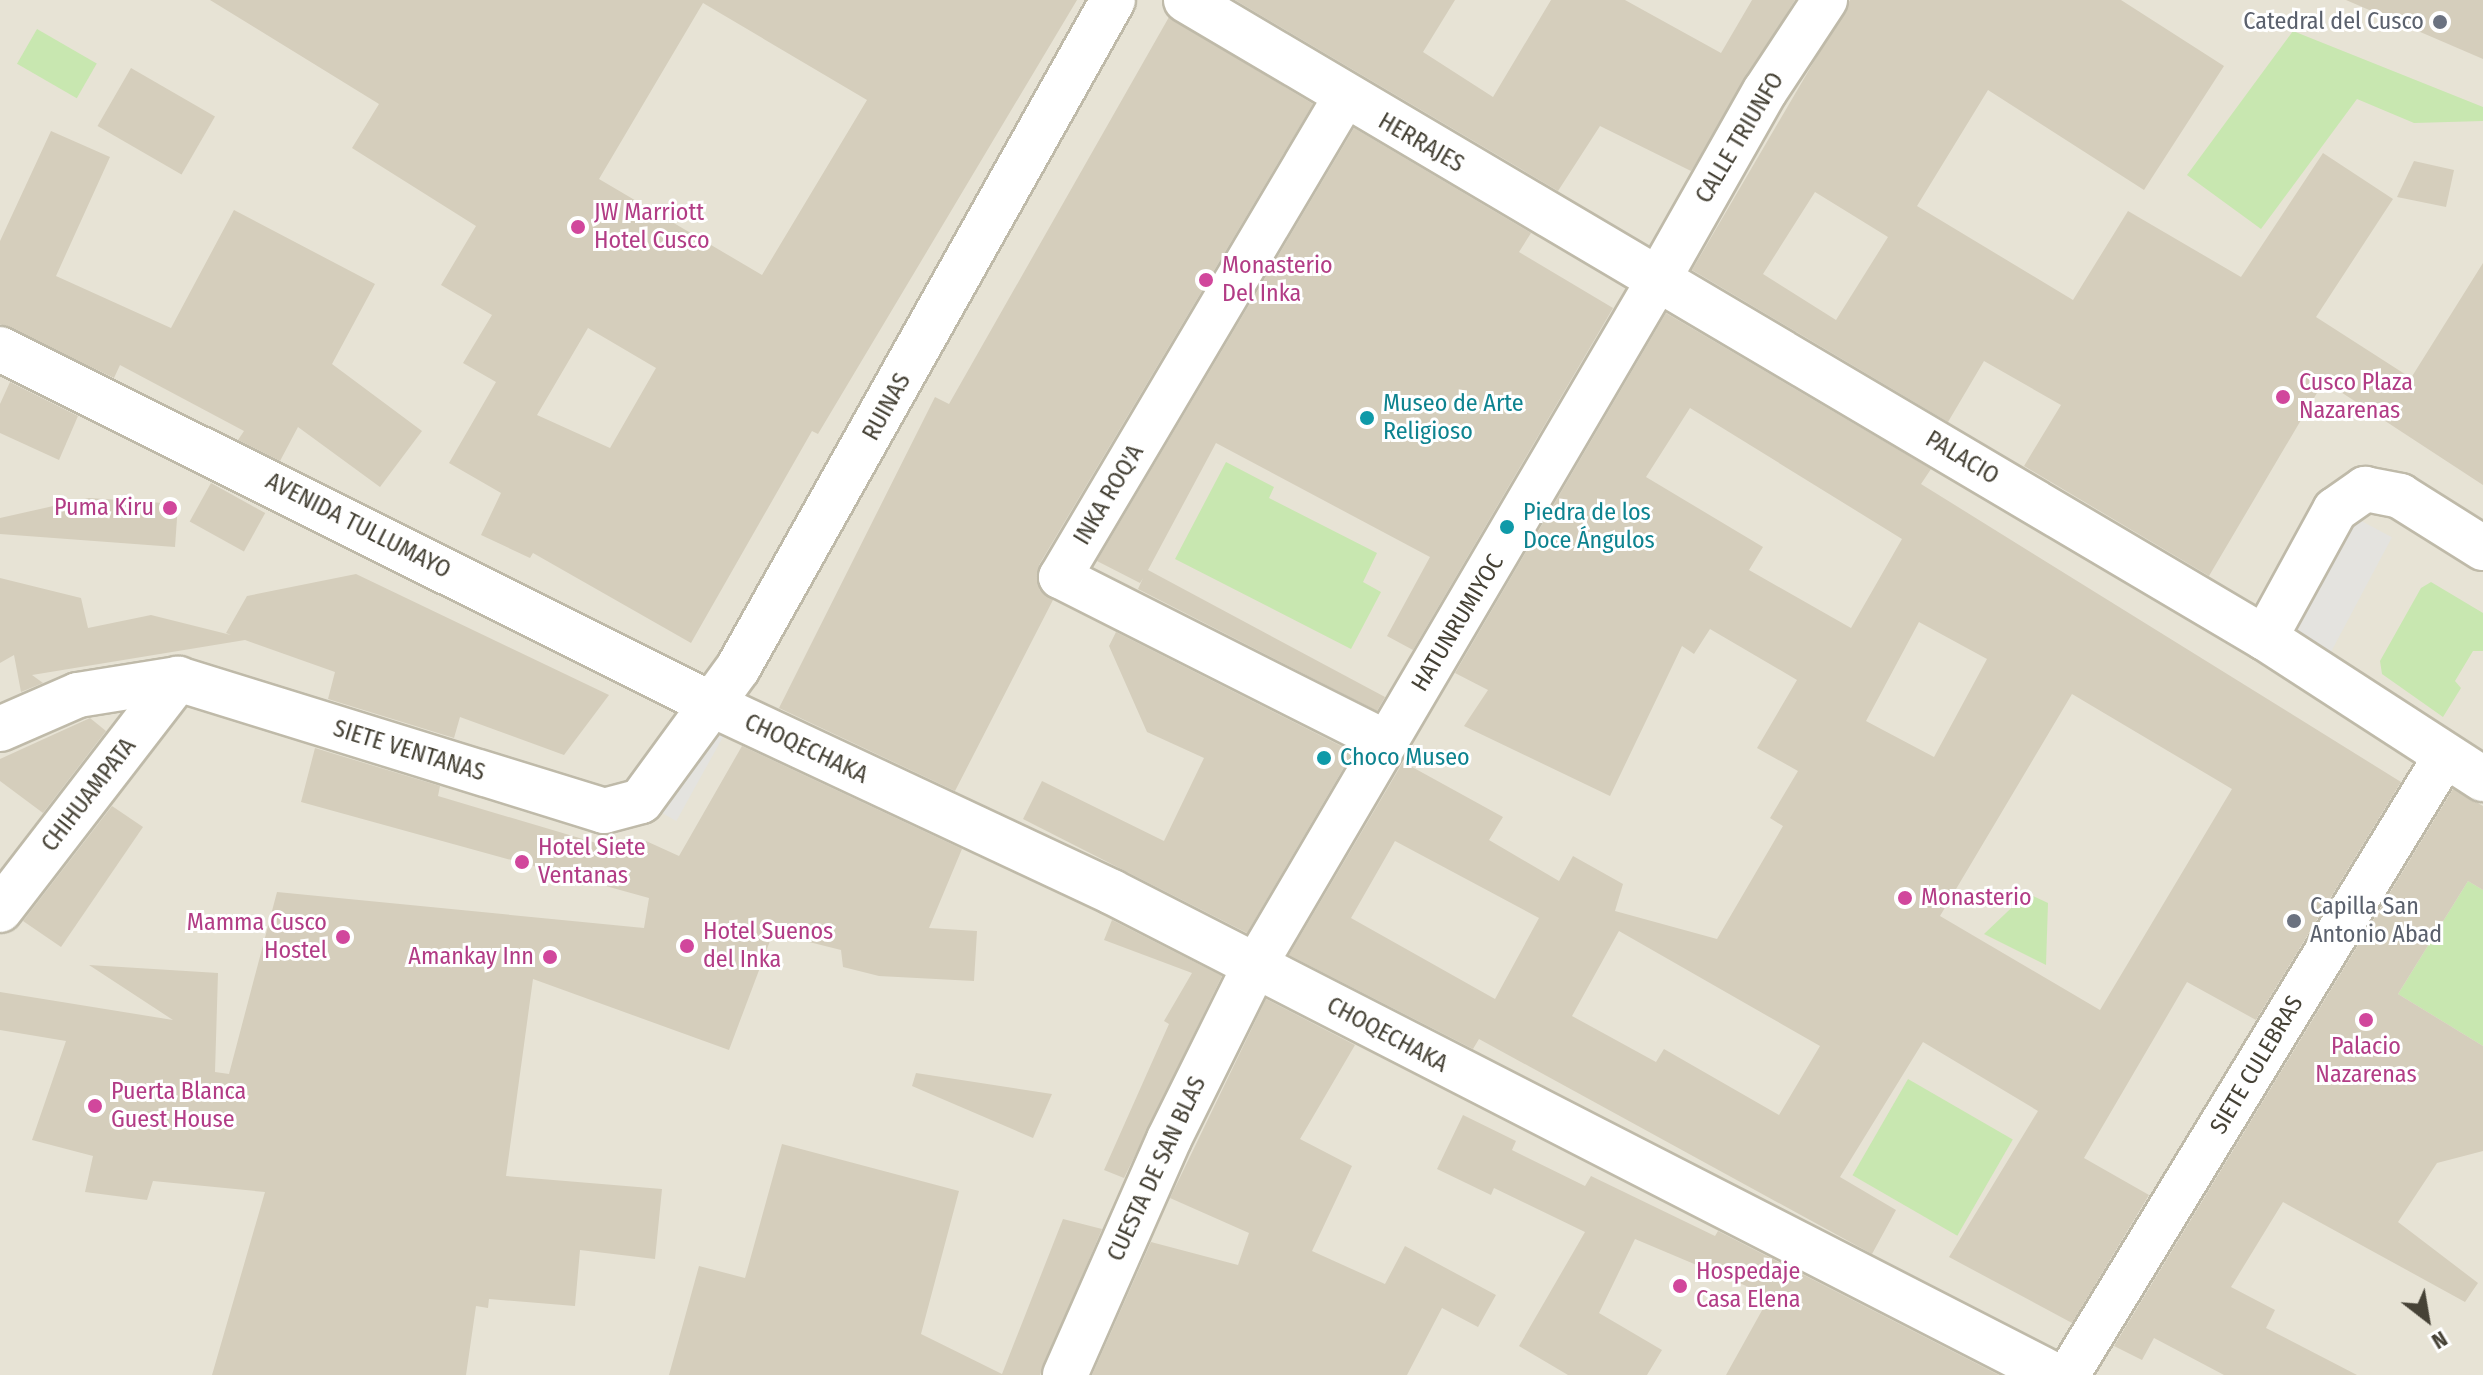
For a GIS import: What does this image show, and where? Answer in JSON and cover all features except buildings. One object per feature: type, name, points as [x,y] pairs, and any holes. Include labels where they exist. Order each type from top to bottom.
[{"type":"street","name":"RUINAS","points":[[641,801],[715,706],[854,467],[1113,0]]},
{"type":"street","name":"HERRAJES","points":[[1186,0],[1344,98],[1659,278]]},
{"type":"street","name":"CALLE TRIUNFO","points":[[1659,278],[1765,91],[1825,0]]},
{"type":"street","name":"INKA ROQ'A","points":[[1344,98],[1060,577],[1386,742]]},
{"type":"street","name":"PALACIO","points":[[1659,278],[2265,638],[2483,779]]},
{"type":"street","name":"HATUNRUMIYOC","points":[[1255,966],[1659,278]]},
{"type":"street","name":"AVENIDA TULLUMAYO","points":[[0,349],[715,706]]},
{"type":"street","points":[[2265,638],[2335,510],[2365,489],[2400,496],[2483,548]]},
{"type":"street","points":[[0,729],[78,695],[178,679]]},
{"type":"street","name":"SIETE VENTANAS","points":[[178,679],[604,811],[641,801]]},
{"type":"street","name":"CHIHUAMPATA","points":[[0,910],[178,679]]},
{"type":"street","name":"CHOQECHAKA","points":[[715,706],[1112,892],[2054,1375]]},
{"type":"street","name":"SIETE CULEBRAS","points":[[2068,1375],[2445,756]]},
{"type":"street","name":"CUESTA DE SAN BLAS","points":[[1065,1375],[1169,1139],[1255,966]]},
{"type":"shaded area","points":[[0,0],[2483,0],[2483,1375],[0,1375]]},
{"type":"shaded area","points":[[2354,517],[2392,537],[2328,658],[2290,638]]},
{"type":"shaded area","points":[[705,726],[723,736],[676,821],[658,811]]},
{"type":"green space","points":[[37,29],[97,63],[77,98],[17,64]]},
{"type":"green space","points":[[2293,31],[2483,107],[2483,121],[2414,123],[2357,99],[2261,229],[2187,175]]},
{"type":"green space","points":[[1226,462],[1274,487],[1269,498],[1377,553],[1363,582],[1381,592],[1351,649],[1175,559]]},
{"type":"green space","points":[[2431,582],[2483,613],[2483,651],[2473,651],[2455,681],[2461,688],[2443,717],[2382,674],[2380,661],[2421,588]]},
{"type":"green space","points":[[2468,881],[2483,890],[2483,1046],[2398,994]]},
{"type":"green space","points":[[2027,893],[2048,903],[2046,965],[1984,934]]},
{"type":"green space","points":[[1908,1079],[2013,1140],[1957,1236],[1852,1175]]},
{"type":"place","name":"Catedral del Cusco","points":[[2440,22]]},
{"type":"place","name":"JW Marriott Hotel Cusco","points":[[578,227]]},
{"type":"place","name":"Monasterio Del Inka","points":[[1206,280]]},
{"type":"place","name":"Cusco Plaza Nazarenas","points":[[2283,397]]},
{"type":"place","name":"Museo de Arte Religioso","points":[[1367,418]]},
{"type":"place","name":"Puma Kiru","points":[[170,508]]},
{"type":"place","name":"Piedra de los Doce Ángulos","points":[[1507,527]]},
{"type":"place","name":"Choco Museo","points":[[1324,758]]},
{"type":"place","name":"Hotel Siete Ventanas","points":[[522,862]]},
{"type":"place","name":"Monasterio","points":[[1905,898]]},
{"type":"place","name":"Capilla San Antonio Abad","points":[[2294,921]]},
{"type":"place","name":"Mamma Cusco Hostel","points":[[343,937]]},
{"type":"place","name":"Hotel Suenos del Inka","points":[[687,946]]},
{"type":"place","name":"Amankay Inn","points":[[550,957]]},
{"type":"place","name":"Palacio Nazarenas","points":[[2366,1020]]},
{"type":"place","name":"Puerta Blanca Guest House","points":[[95,1106]]},
{"type":"place","name":"Hospedaje Casa Elena","points":[[1680,1286]]}]
